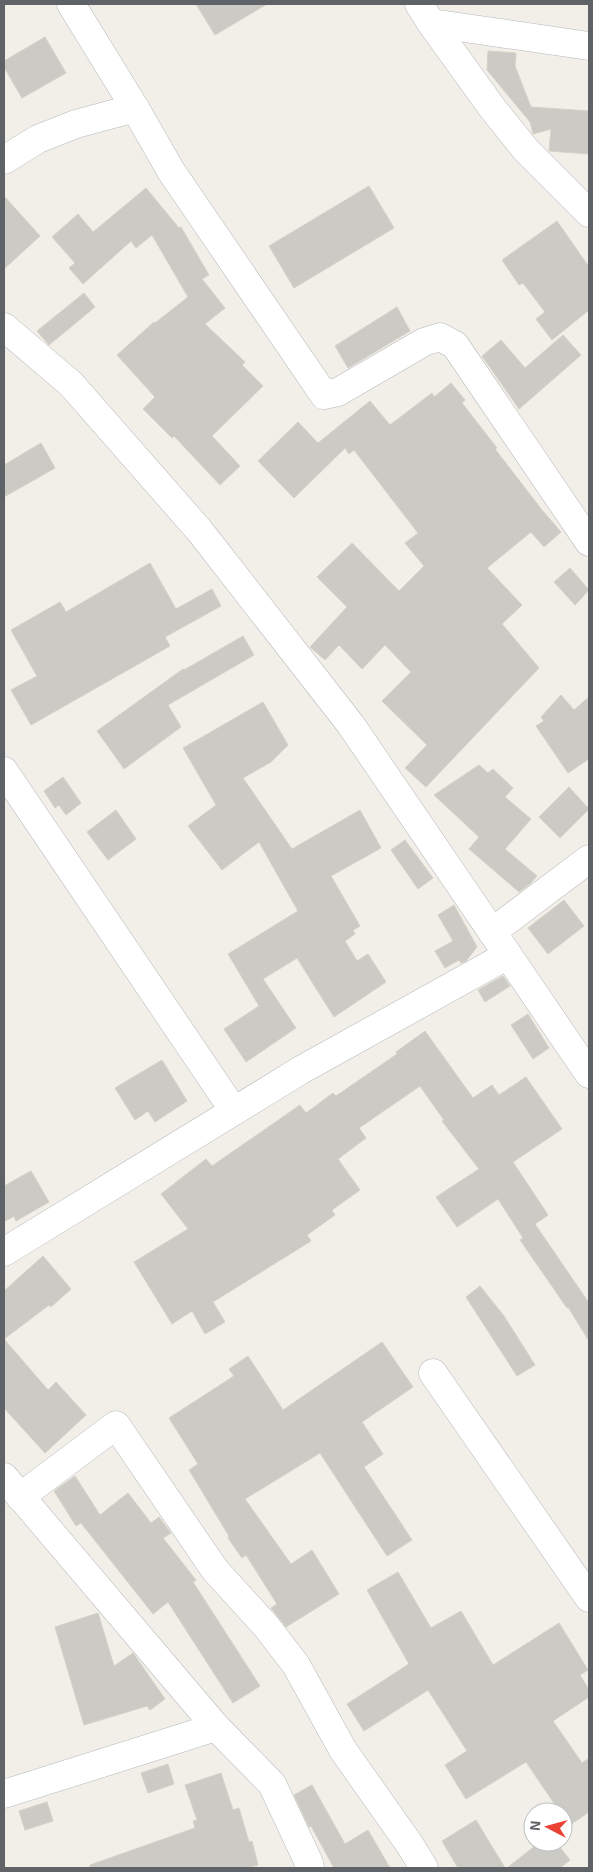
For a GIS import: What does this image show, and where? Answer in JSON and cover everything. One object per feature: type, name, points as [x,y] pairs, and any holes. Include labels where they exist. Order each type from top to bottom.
[{"type":"street","points":[[71,4],[171,171],[324,395],[338,392],[424,342],[440,337],[454,345],[589,542]]},
{"type":"street","points":[[425,13],[589,46]]},
{"type":"street","points":[[425,13],[493,110],[526,150],[589,213]]},
{"type":"street","points":[[4,160],[38,139],[60,130],[135,108]]},
{"type":"street","points":[[4,327],[71,384],[198,530],[351,725],[589,1074]]},
{"type":"street","points":[[4,771],[234,1111]]},
{"type":"street","points":[[492,932],[589,859]]},
{"type":"street","points":[[4,1252],[301,1070],[508,955]]},
{"type":"street","points":[[433,1373],[589,1598]]},
{"type":"street","points":[[310,1868],[272,1784],[216,1727],[12,1487],[116,1425],[216,1570],[266,1626],[296,1665],[343,1750],[424,1868]]},
{"type":"street","points":[[4,1794],[216,1727]]},
{"type":"building","points":[[196,4],[267,4],[215,35]]},
{"type":"building","points":[[45,37],[66,73],[22,98],[4,67],[4,61]]},
{"type":"building","points":[[488,51],[516,53],[515,66],[531,107],[589,111],[589,154],[549,151],[551,129],[533,134],[530,122],[487,70]]},
{"type":"building","points":[[369,186],[394,228],[294,288],[269,246]]},
{"type":"building","points":[[146,188],[179,228],[181,227],[209,275],[202,279],[225,308],[205,324],[245,362],[242,365],[263,386],[212,436],[240,466],[220,485],[174,436],[172,438],[143,409],[155,397],[117,355],[154,322],[188,297],[152,235],[136,248],[131,241],[83,284],[69,268],[75,263],[52,237],[78,214],[93,232]]},
{"type":"building","points":[[4,196],[40,236],[4,269]]},
{"type":"building","points":[[557,221],[589,267],[589,310],[552,340],[536,319],[545,312],[523,283],[519,285],[502,260]]},
{"type":"building","points":[[84,293],[95,307],[49,345],[37,331]]},
{"type":"building","points":[[397,307],[410,331],[348,368],[335,346]]},
{"type":"building","points":[[563,335],[581,355],[519,409],[482,356],[501,340],[525,368]]},
{"type":"building","points":[[451,383],[465,400],[462,403],[497,448],[495,449],[561,532],[544,547],[531,532],[487,568],[522,605],[502,624],[539,668],[426,787],[405,768],[427,745],[382,701],[411,672],[385,645],[362,669],[339,645],[325,660],[310,647],[347,607],[317,577],[352,543],[399,591],[424,566],[405,543],[418,533],[354,450],[349,454],[345,448],[294,498],[258,461],[298,422],[318,443],[370,401],[390,425],[432,393],[434,397]]},
{"type":"building","points":[[41,443],[55,468],[4,497],[4,465]]},
{"type":"building","points":[[150,563],[176,609],[212,589],[221,606],[165,637],[170,646],[31,725],[11,690],[37,676],[11,630],[60,602],[66,612]]},
{"type":"building","points":[[570,568],[589,590],[575,605],[554,582]]},
{"type":"building","points":[[243,636],[254,655],[168,705],[181,727],[124,769],[97,731],[183,669]]},
{"type":"building","points":[[561,695],[574,710],[589,697],[589,759],[568,773],[536,726],[544,721],[541,717]]},
{"type":"building","points":[[263,702],[288,745],[271,762],[243,778],[292,849],[360,810],[381,848],[331,876],[360,926],[353,930],[355,934],[345,941],[357,961],[368,954],[386,982],[334,1017],[297,958],[263,979],[296,1028],[246,1062],[224,1029],[259,1006],[228,954],[298,911],[259,842],[222,870],[188,826],[216,805],[183,748]]},
{"type":"building","points":[[479,765],[488,773],[493,769],[513,788],[505,797],[531,819],[505,849],[537,876],[519,892],[469,849],[479,837],[434,795]]},
{"type":"building","points":[[63,777],[81,803],[66,815],[59,805],[55,808],[44,791]]},
{"type":"building","points":[[569,787],[589,809],[560,838],[539,817]]},
{"type":"building","points":[[116,810],[136,839],[108,860],[87,832]]},
{"type":"building","points":[[405,840],[433,878],[418,889],[391,850]]},
{"type":"building","points":[[564,900],[584,926],[548,954],[528,928]]},
{"type":"building","points":[[454,905],[477,947],[466,961],[461,963],[459,960],[445,968],[435,951],[453,941],[438,915]]},
{"type":"building","points":[[503,976],[510,986],[485,1002],[478,990]]},
{"type":"building","points":[[528,1014],[549,1048],[533,1059],[511,1025]]},
{"type":"building","points":[[425,1031],[473,1098],[492,1085],[499,1095],[526,1077],[562,1129],[513,1162],[548,1215],[535,1224],[589,1303],[589,1341],[568,1307],[520,1240],[523,1238],[498,1199],[457,1227],[436,1197],[479,1169],[442,1121],[444,1120],[420,1086],[359,1128],[366,1138],[338,1159],[360,1190],[332,1210],[335,1215],[307,1235],[311,1241],[213,1302],[225,1322],[205,1334],[192,1311],[172,1324],[134,1262],[188,1229],[161,1194],[206,1159],[212,1166],[300,1105],[306,1113],[333,1093],[336,1096],[397,1054],[396,1052]]},
{"type":"building","points":[[162,1060],[187,1101],[155,1122],[148,1111],[135,1120],[115,1088]]},
{"type":"building","points":[[31,1171],[49,1202],[16,1221],[14,1216],[4,1222],[4,1186]]},
{"type":"building","points":[[43,1256],[71,1289],[51,1307],[49,1305],[4,1339],[4,1291]]},
{"type":"building","points":[[480,1286],[504,1316],[535,1365],[517,1376],[466,1297]]},
{"type":"building","points":[[4,1339],[48,1390],[56,1382],[86,1415],[45,1453],[4,1408]]},
{"type":"building","points":[[382,1342],[413,1387],[362,1422],[383,1454],[364,1467],[412,1540],[387,1556],[320,1453],[245,1499],[291,1564],[312,1550],[339,1594],[286,1627],[271,1608],[277,1604],[246,1555],[242,1558],[228,1538],[229,1536],[189,1470],[198,1464],[169,1418],[234,1376],[229,1369],[248,1356],[283,1410]]},
{"type":"building","points":[[75,1476],[100,1515],[128,1493],[151,1523],[159,1517],[171,1533],[163,1538],[196,1580],[193,1582],[260,1686],[233,1703],[168,1602],[153,1614],[81,1523],[76,1526],[54,1491]]},
{"type":"building","points":[[398,1572],[431,1628],[461,1611],[493,1665],[559,1623],[588,1670],[580,1675],[589,1690],[589,1697],[553,1721],[582,1763],[589,1758],[589,1812],[573,1823],[573,1802],[553,1802],[526,1762],[466,1799],[445,1765],[467,1751],[428,1690],[364,1731],[347,1704],[409,1664],[367,1590]]},
{"type":"building","points":[[98,1613],[114,1666],[133,1653],[165,1699],[150,1710],[147,1706],[84,1725],[55,1627]]},
{"type":"building","points":[[168,1764],[174,1784],[148,1793],[141,1773]]},
{"type":"building","points":[[221,1773],[233,1810],[239,1808],[249,1842],[252,1841],[258,1865],[247,1868],[90,1868],[90,1865],[195,1828],[193,1821],[197,1820],[185,1785]]},
{"type":"building","points":[[312,1785],[345,1844],[368,1830],[390,1868],[334,1868],[311,1826],[309,1827],[294,1795]]},
{"type":"building","points":[[47,1802],[53,1821],[25,1830],[19,1811]]},
{"type":"building","points":[[476,1820],[505,1868],[458,1868],[442,1841]]},
{"type":"building","points":[[527,1852],[564,1852],[570,1860],[560,1868],[507,1868]]}]
